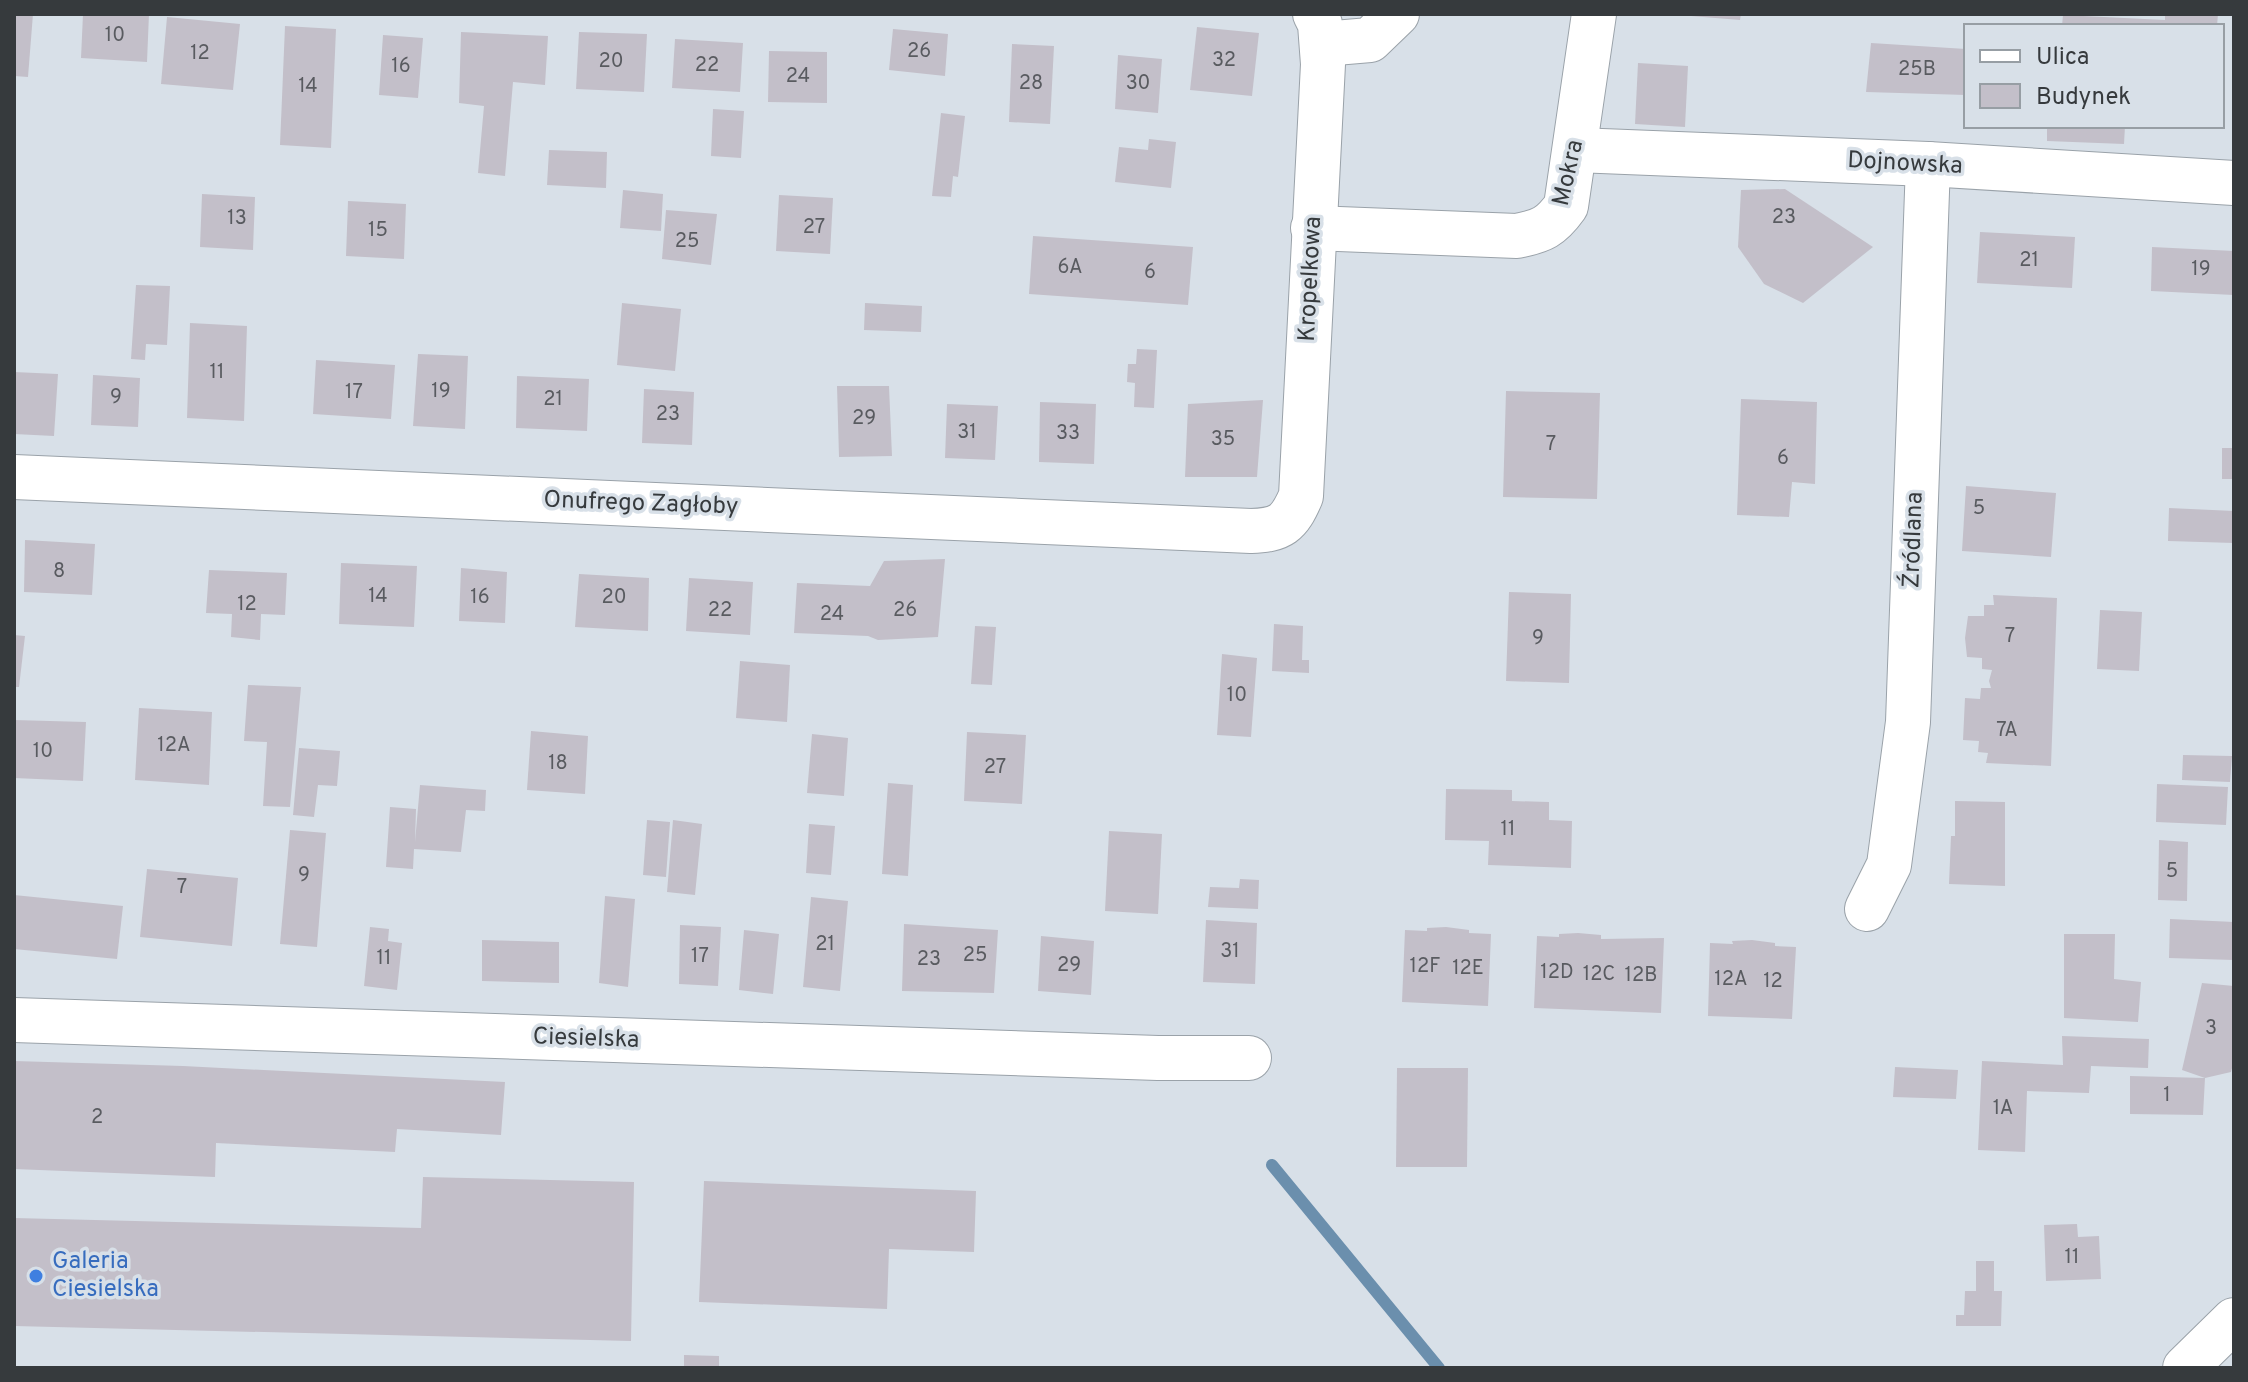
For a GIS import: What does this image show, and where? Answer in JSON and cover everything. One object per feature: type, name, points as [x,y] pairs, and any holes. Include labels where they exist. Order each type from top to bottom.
[{"type":"main road","points":[[1319,29],[1370,40],[1397,14]]},
{"type":"main road","name":"Mokra","points":[[1313,228],[1517,236],[1537,232],[1554,223],[1566,206],[1594,14]]},
{"type":"main road","name":"Kropelkowa","points":[[1268,530],[1281,526],[1292,515],[1301,496],[1319,29]]},
{"type":"main road","name":"Dojnowska","points":[[1576,150],[1928,164],[2234,183]]},
{"type":"main road","name":"Źródlana","points":[[1867,909],[1889,865],[1908,722],[1928,164]]},
{"type":"main road","name":"Onufrego Zagłoby","points":[[14,477],[1268,530]]},
{"type":"main road","name":"Ciesielska","points":[[14,1020],[1158,1058],[1249,1058]]},
{"type":"main road","points":[[2185,1368],[2232,1325]]},
{"type":"building","points":[[14,14],[33,14],[28,77],[14,76]]},
{"type":"building","points":[[83,14],[149,14],[147,62],[81,58]]},
{"type":"building","points":[[1691,14],[1741,14],[1740,20]]},
{"type":"building","points":[[2165,14],[2218,14],[2217,24],[2062,24],[2063,15],[2165,20]]},
{"type":"building","points":[[167,17],[240,24],[233,90],[161,84]]},
{"type":"building","points":[[285,26],[336,29],[331,148],[280,145]]},
{"type":"building","points":[[1197,27],[1259,33],[1252,96],[1190,90]]},
{"type":"building","points":[[893,29],[948,34],[945,76],[889,70]]},
{"type":"building","points":[[461,32],[548,36],[545,85],[513,82],[505,176],[478,173],[484,106],[459,103]]},
{"type":"building","points":[[579,32],[647,34],[644,92],[576,89]]},
{"type":"building","points":[[383,35],[423,38],[418,98],[379,95]]},
{"type":"building","points":[[675,39],[743,43],[740,92],[672,88]]},
{"type":"building","points":[[1871,43],[1964,49],[1964,95],[1866,92]]},
{"type":"building","points":[[1012,44],[1054,46],[1050,124],[1009,122]]},
{"type":"building","points":[[769,51],[827,52],[827,103],[768,102]]},
{"type":"building","points":[[1118,55],[1162,59],[1158,113],[1115,109]]},
{"type":"building","points":[[1638,63],[1688,66],[1685,127],[1635,124]]},
{"type":"building","points":[[713,109],[744,111],[741,158],[711,156]]},
{"type":"building","points":[[941,113],[965,116],[958,177],[953,176],[951,197],[932,196]]},
{"type":"building","points":[[2047,128],[2125,128],[2124,144],[2047,141]]},
{"type":"building","points":[[1149,139],[1176,142],[1171,188],[1115,182],[1119,147],[1148,150]]},
{"type":"building","points":[[549,150],[607,152],[606,188],[547,185]]},
{"type":"building","points":[[1785,189],[1873,247],[1803,303],[1764,284],[1738,247],[1741,190]]},
{"type":"building","points":[[623,190],[663,194],[661,231],[620,228]]},
{"type":"building","points":[[202,194],[255,197],[253,250],[200,247]]},
{"type":"building","points":[[779,195],[833,198],[830,254],[776,251]]},
{"type":"building","points":[[348,201],[406,204],[404,259],[346,256]]},
{"type":"building","points":[[666,210],[717,214],[711,265],[662,259]]},
{"type":"building","points":[[1980,232],[2075,237],[2072,288],[1977,283]]},
{"type":"building","points":[[1033,236],[1193,247],[1188,305],[1029,294]]},
{"type":"building","points":[[2152,247],[2234,251],[2234,295],[2151,291]]},
{"type":"building","points":[[136,285],[170,286],[167,345],[146,344],[145,360],[131,359]]},
{"type":"building","points":[[622,303],[681,309],[675,371],[617,365]]},
{"type":"building","points":[[865,303],[922,306],[921,332],[864,330]]},
{"type":"building","points":[[190,323],[247,326],[244,421],[187,418]]},
{"type":"building","points":[[1137,349],[1157,350],[1154,408],[1134,407],[1135,383],[1127,382],[1128,364],[1136,364]]},
{"type":"building","points":[[418,354],[468,356],[465,429],[413,426]]},
{"type":"building","points":[[316,360],[395,365],[391,419],[313,414]]},
{"type":"building","points":[[14,372],[58,374],[54,436],[14,434]]},
{"type":"building","points":[[93,375],[140,378],[138,427],[91,425]]},
{"type":"building","points":[[517,376],[589,379],[587,431],[516,428]]},
{"type":"building","points":[[837,386],[889,386],[892,456],[839,457]]},
{"type":"building","points":[[644,389],[694,392],[692,445],[642,443]]},
{"type":"building","points":[[1506,391],[1600,393],[1597,499],[1503,497]]},
{"type":"building","points":[[1741,399],[1817,402],[1815,484],[1792,482],[1789,517],[1737,515]]},
{"type":"building","points":[[1263,400],[1257,477],[1185,477],[1188,404]]},
{"type":"building","points":[[1040,402],[1096,404],[1094,464],[1039,462]]},
{"type":"building","points":[[947,404],[998,406],[995,460],[945,458]]},
{"type":"building","points":[[2222,448],[2234,448],[2234,479],[2222,479]]},
{"type":"building","points":[[1966,486],[2056,493],[2051,557],[1962,551]]},
{"type":"building","points":[[2169,508],[2234,511],[2234,543],[2168,541]]},
{"type":"building","points":[[25,540],[95,544],[92,595],[24,592]]},
{"type":"building","points":[[945,559],[938,637],[878,640],[868,636],[794,633],[797,583],[870,586],[884,561]]},
{"type":"building","points":[[341,563],[417,566],[414,627],[339,624]]},
{"type":"building","points":[[461,568],[507,572],[505,623],[459,621]]},
{"type":"building","points":[[209,570],[287,573],[285,615],[261,614],[260,640],[231,637],[232,614],[206,613]]},
{"type":"building","points":[[579,574],[649,578],[648,631],[575,627]]},
{"type":"building","points":[[689,578],[753,582],[750,635],[686,631]]},
{"type":"building","points":[[1509,592],[1571,594],[1569,683],[1506,681]]},
{"type":"building","points":[[1993,595],[2057,598],[2051,766],[1986,763],[1988,753],[1978,752],[1979,741],[1963,740],[1965,698],[1980,699],[1981,688],[1991,688],[1992,670],[1982,669],[1982,658],[1967,657],[1965,638],[1968,616],[1984,616],[1984,605],[1994,605]]},
{"type":"building","points":[[2100,610],[2142,612],[2139,671],[2097,669]]},
{"type":"building","points":[[1274,624],[1303,626],[1302,660],[1309,660],[1309,673],[1272,671]]},
{"type":"building","points":[[975,626],[996,627],[992,685],[971,684]]},
{"type":"building","points":[[14,635],[25,636],[19,687],[14,687]]},
{"type":"building","points":[[1222,654],[1257,658],[1251,737],[1217,735]]},
{"type":"building","points":[[740,661],[790,665],[787,722],[736,718]]},
{"type":"building","points":[[248,685],[301,687],[290,807],[263,806],[267,742],[244,741]]},
{"type":"building","points":[[139,708],[212,712],[209,785],[135,780]]},
{"type":"building","points":[[14,720],[86,722],[83,781],[14,778]]},
{"type":"building","points":[[531,731],[588,736],[585,794],[527,790]]},
{"type":"building","points":[[967,732],[1026,735],[1022,804],[964,801]]},
{"type":"building","points":[[812,734],[848,738],[844,796],[807,793]]},
{"type":"building","points":[[299,748],[340,751],[337,786],[318,785],[314,817],[293,815]]},
{"type":"building","points":[[2183,755],[2232,756],[2230,782],[2182,780]]},
{"type":"building","points":[[888,783],[913,785],[908,876],[882,874]]},
{"type":"building","points":[[2157,784],[2228,787],[2226,825],[2156,822]]},
{"type":"building","points":[[420,785],[486,790],[485,811],[466,810],[461,852],[414,849],[413,869],[386,867],[390,807],[416,809],[415,842]]},
{"type":"building","points":[[1446,789],[1512,790],[1512,801],[1549,802],[1549,820],[1572,821],[1571,868],[1488,865],[1489,841],[1445,840]]},
{"type":"building","points":[[1955,801],[2005,802],[2005,886],[1949,884],[1951,836],[1955,836]]},
{"type":"building","points":[[647,820],[670,822],[666,877],[643,875]]},
{"type":"building","points":[[673,820],[702,824],[695,895],[667,892]]},
{"type":"building","points":[[809,824],[835,826],[831,875],[806,873]]},
{"type":"building","points":[[290,830],[326,833],[317,947],[280,944]]},
{"type":"building","points":[[1109,831],[1162,834],[1158,914],[1105,911]]},
{"type":"building","points":[[2159,840],[2188,842],[2187,901],[2158,900]]},
{"type":"building","points":[[147,869],[238,878],[232,946],[140,937]]},
{"type":"building","points":[[1240,879],[1259,880],[1258,909],[1208,907],[1210,887],[1239,888]]},
{"type":"building","points":[[14,895],[123,906],[117,959],[14,949]]},
{"type":"building","points":[[605,896],[635,899],[628,987],[599,983]]},
{"type":"building","points":[[811,897],[848,901],[840,991],[803,987]]},
{"type":"building","points":[[2170,919],[2234,922],[2234,960],[2169,958]]},
{"type":"building","points":[[1206,920],[1257,923],[1255,984],[1203,982]]},
{"type":"building","points":[[904,924],[998,930],[994,993],[902,991]]},
{"type":"building","points":[[680,925],[721,927],[718,986],[679,984]]},
{"type":"building","points":[[370,927],[389,929],[388,941],[402,943],[397,990],[364,986]]},
{"type":"building","points":[[1446,927],[1491,934],[1488,1006],[1402,1002],[1405,930],[1427,931],[1427,928]]},
{"type":"building","points":[[744,930],[779,934],[773,994],[739,990]]},
{"type":"building","points":[[1559,934],[1601,935],[1601,939],[1664,938],[1661,1013],[1534,1008],[1537,936],[1559,937]]},
{"type":"building","points":[[2064,934],[2115,934],[2114,979],[2141,982],[2138,1022],[2064,1018]]},
{"type":"building","points":[[1041,936],[1094,941],[1091,995],[1038,991]]},
{"type":"building","points":[[482,940],[559,942],[559,983],[482,981]]},
{"type":"building","points":[[1752,940],[1796,947],[1792,1019],[1708,1016],[1710,943],[1733,944],[1732,941]]},
{"type":"building","points":[[2202,983],[2234,986],[2234,1060],[2231,1072],[2205,1078],[2182,1070]]},
{"type":"building","points":[[2062,1036],[2149,1039],[2148,1068],[2091,1066],[2089,1093],[2027,1091],[2025,1152],[1978,1150],[1982,1061],[2063,1065]]},
{"type":"building","points":[[14,1061],[505,1082],[501,1135],[397,1129],[395,1152],[216,1143],[215,1177],[14,1169]]},
{"type":"building","points":[[1895,1067],[1958,1070],[1956,1099],[1893,1097]]},
{"type":"building","points":[[1397,1068],[1468,1068],[1467,1167],[1396,1167]]},
{"type":"building","points":[[2130,1076],[2205,1078],[2203,1115],[2130,1114]]},
{"type":"building","points":[[423,1177],[634,1182],[631,1341],[14,1326],[14,1218],[421,1228]]},
{"type":"building","points":[[704,1181],[976,1191],[974,1252],[889,1249],[887,1309],[699,1302]]},
{"type":"building","points":[[2077,1224],[2078,1237],[2099,1236],[2101,1279],[2046,1281],[2044,1225]]},
{"type":"building","points":[[1976,1261],[1994,1261],[1994,1291],[2002,1291],[2001,1326],[1956,1326],[1956,1315],[1964,1315],[1965,1291],[1976,1291]]},
{"type":"building","points":[[684,1355],[719,1356],[719,1368],[684,1368]]},
{"type":"waterway","points":[[1272,1165],[1439,1368]]},
{"type":"place","name":"Galeria Ciesielska","points":[[36,1276]]}]
